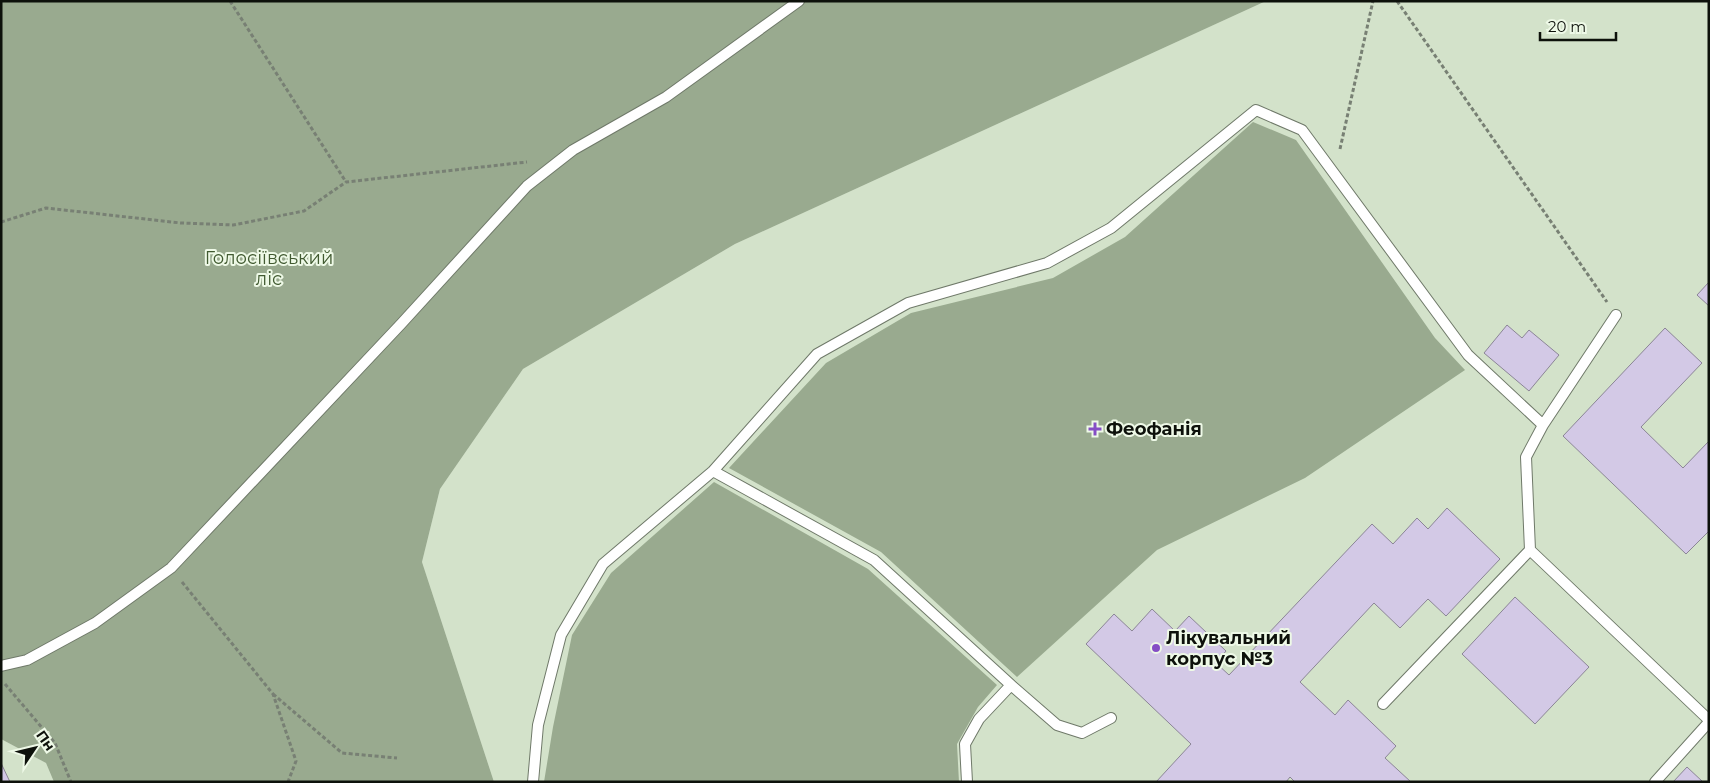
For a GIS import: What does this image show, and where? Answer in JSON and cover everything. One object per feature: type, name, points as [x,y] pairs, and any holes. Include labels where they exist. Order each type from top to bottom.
[{"type":"lane","points":[[1,666],[27,660],[95,623],[171,568],[401,324],[527,186],[573,150],[666,97],[799,1]]},
{"type":"lane","points":[[533,782],[538,725],[561,634],[603,564],[713,471],[817,354],[908,303],[1047,263],[1111,228],[1256,110],[1302,130],[1468,355],[1543,425]]},
{"type":"lane","points":[[1616,315],[1543,425],[1526,457],[1530,550],[1709,721],[1655,782]]},
{"type":"lane","points":[[713,471],[874,560],[1057,725],[1082,733],[1111,718]]},
{"type":"lane","points":[[1383,704],[1530,550]]},
{"type":"lane","points":[[967,782],[965,744],[979,719],[1011,685]]},
{"type":"path","points":[[230,1],[346,182]]},
{"type":"path","points":[[1334,174],[1374,1]]},
{"type":"path","points":[[1397,1],[1616,315]]},
{"type":"path","points":[[1,222],[46,208],[181,223],[233,225],[304,210],[346,182],[532,161]]},
{"type":"path","points":[[171,568],[273,694],[342,753],[397,758]]},
{"type":"path","points":[[1,680],[55,742],[71,782]]},
{"type":"path","points":[[273,694],[296,761],[288,782]]},
{"type":"shaded area","name":"Феофанія","points":[[1266,1],[1709,1],[1709,782],[494,782],[422,562],[440,489],[523,369],[735,244]]},
{"type":"shaded area","points":[[1,739],[46,763],[54,782],[1,782]]},
{"type":"green space","name":"Голосіївський ліс","points":[[1,1],[1266,1],[735,244],[523,369],[440,489],[422,562],[494,782],[54,782],[46,763],[1,739]]},
{"type":"green space","points":[[1253,122],[1296,140],[1435,338],[1465,370],[1305,478],[1157,550],[1017,677],[881,552],[729,468],[826,363],[911,313],[1053,278],[1125,237]]},
{"type":"green space","points":[[714,482],[868,569],[997,685],[978,707],[957,744],[959,782],[544,782],[572,635],[611,573]]},
{"type":"building","points":[[1709,282],[1709,306],[1697,295]]},
{"type":"building","points":[[1507,325],[1522,338],[1529,330],[1559,355],[1529,391],[1484,353]]},
{"type":"building","points":[[1665,328],[1702,363],[1641,427],[1683,468],[1709,441],[1709,531],[1686,554],[1563,436]]},
{"type":"building","name":"Лікувальний корпус №3","points":[[1447,508],[1500,559],[1446,616],[1428,599],[1400,628],[1374,603],[1300,682],[1335,715],[1348,700],[1396,746],[1385,758],[1411,782],[1295,782],[1290,777],[1286,782],[1156,782],[1191,744],[1086,644],[1114,614],[1132,631],[1152,609],[1175,631],[1189,616],[1226,651],[1216,663],[1229,675],[1372,524],[1393,544],[1417,518],[1428,529]]},
{"type":"building","points":[[1515,597],[1589,667],[1535,724],[1462,654]]},
{"type":"building","points":[[1,763],[10,782],[1,782]]},
{"type":"building","points":[[1687,767],[1703,782],[1673,782]]},
{"type":"place","name":"Феофанія","points":[[1095,429]]},
{"type":"place","name":"Лікувальний корпус №3","points":[[1156,648]]}]
